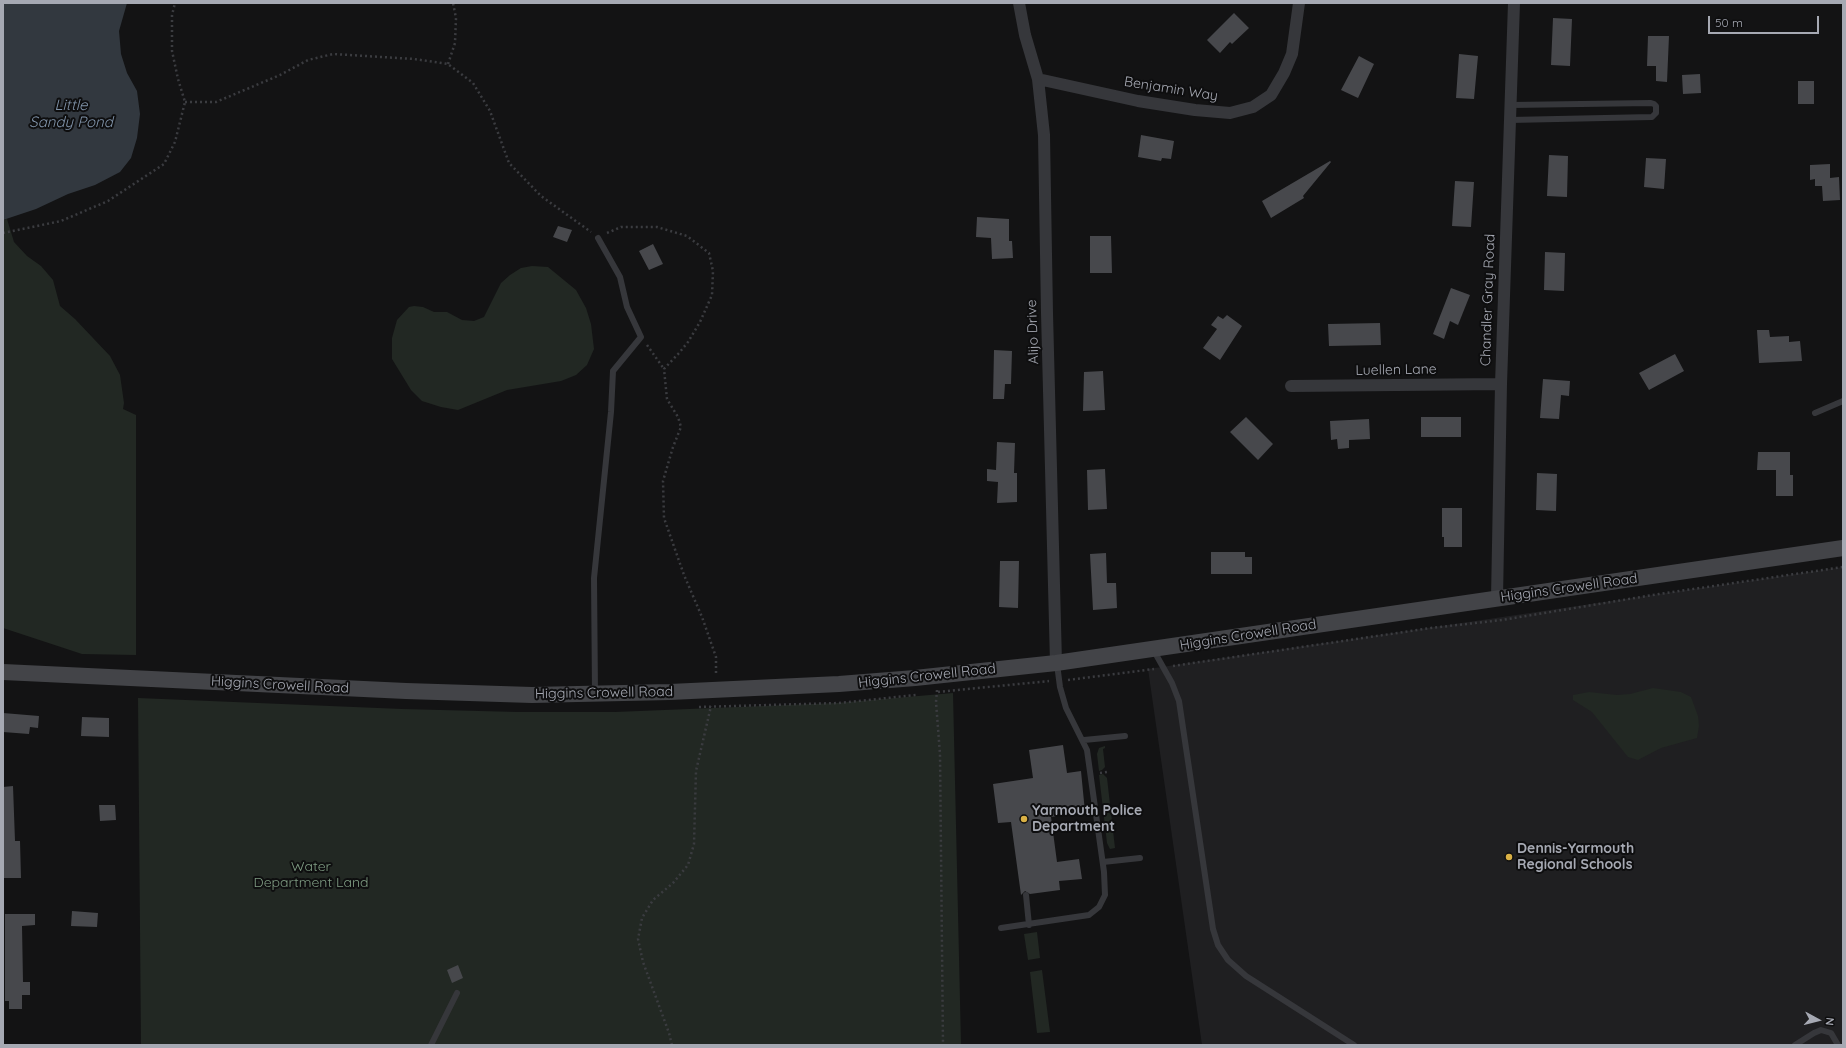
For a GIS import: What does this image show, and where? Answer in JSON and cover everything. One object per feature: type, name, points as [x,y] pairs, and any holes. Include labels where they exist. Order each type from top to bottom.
[{"type":"main road","name":"Higgins Crowell Road","points":[[3,672],[406,691],[532,695],[716,690],[838,684],[1056,663],[1843,548]]},
{"type":"street","name":"Alijo Drive","points":[[1019,3],[1025,35],[1038,79],[1044,135],[1056,663]]},
{"type":"street","name":"Benjamin Way","points":[[1038,79],[1138,101],[1195,110],[1230,113],[1252,107],[1271,95],[1284,73],[1292,54],[1298,3]]},
{"type":"street","name":"Chandler Gray Road","points":[[1497,598],[1501,384],[1514,3]]},
{"type":"street","name":"Luellen Lane","points":[[1291,386],[1501,384]]},
{"type":"lane","points":[[1510,120],[1652,117],[1656,112],[1656,106],[1654,104],[1511,105]]},
{"type":"lane","points":[[595,693],[594,578],[611,412],[612,371],[641,337],[627,307],[620,277],[598,238]]},
{"type":"lane","points":[[1815,413],[1843,401]]},
{"type":"lane","points":[[1154,649],[1172,682],[1179,701],[1212,929],[1218,945],[1228,960],[1246,976],[1354,1045]]},
{"type":"lane","points":[[1001,928],[1084,916],[1099,907],[1105,895],[1103,862],[1087,750],[1084,740],[1072,722],[1066,708],[1060,687],[1056,663]]},
{"type":"lane","points":[[1084,740],[1125,736]]},
{"type":"lane","points":[[1103,862],[1140,858]]},
{"type":"lane","points":[[1026,895],[1030,925]]},
{"type":"lane","points":[[431,1045],[457,993]]},
{"type":"lane","points":[[1795,1045],[1821,1030],[1831,1032],[1838,1045]]},
{"type":"path","points":[[3,233],[61,221],[108,201],[164,164],[175,142],[185,102],[172,51],[172,15],[174,3]]},
{"type":"path","points":[[448,64],[455,43],[456,18],[453,3]]},
{"type":"path","points":[[185,102],[216,102],[308,60],[333,54],[414,59],[448,64],[473,83],[490,111],[510,163],[541,196],[598,238],[622,227],[657,227],[687,236],[709,253],[713,271],[712,295],[700,322],[688,342],[664,369]]},
{"type":"path","points":[[641,337],[664,369],[667,399],[678,417],[681,427],[663,480],[664,518],[684,575],[702,617],[716,657],[716,690],[696,771],[696,816],[694,844],[688,865],[673,883],[653,900],[642,918],[638,939],[643,962],[672,1045]]},
{"type":"path","points":[[1186,664],[1431,628],[1502,620],[1659,594],[1843,567]]},
{"type":"path","points":[[1069,680],[1154,669]]},
{"type":"path","points":[[938,675],[936,702],[940,754],[943,1045]]},
{"type":"path","points":[[697,707],[734,707]]},
{"type":"path","points":[[1099,773],[1107,772]]},
{"type":"shaded area","name":"Dennis-Yarmouth Regional Schools","points":[[1843,567],[1843,1045],[1202,1045],[1148,669]]},
{"type":"green space","points":[[7,219],[14,242],[27,256],[41,266],[53,280],[60,306],[75,319],[110,356],[120,375],[124,403],[123,409],[136,415],[136,655],[82,654],[3,628],[3,220]]},
{"type":"green space","points":[[532,266],[548,267],[576,290],[586,308],[591,324],[594,349],[587,365],[576,375],[561,381],[507,390],[458,410],[441,407],[422,401],[411,390],[392,359],[392,338],[397,320],[409,307],[414,306],[423,307],[434,312],[447,312],[462,320],[474,321],[484,317],[501,283],[521,268]]},
{"type":"green space","points":[[1653,688],[1681,692],[1691,697],[1698,716],[1699,726],[1697,738],[1661,748],[1638,760],[1628,757],[1592,712],[1573,700],[1573,695],[1589,692],[1617,695],[1630,694]]},
{"type":"green space","name":"Water Department Land","points":[[953,693],[961,1045],[141,1045],[138,698],[402,709],[518,712],[615,712],[837,703]]},
{"type":"green space","points":[[1105,746],[1103,749],[1105,767],[1099,771],[1097,754],[1099,748]]},
{"type":"green space","points":[[1103,774],[1107,778],[1115,848],[1110,849],[1107,843],[1099,775]]},
{"type":"green space","points":[[1037,932],[1040,958],[1028,960],[1024,934]]},
{"type":"green space","points":[[1042,970],[1050,1032],[1037,1033],[1030,972]]},
{"type":"water","name":"Little Sandy Pond","points":[[3,3],[127,3],[119,31],[121,54],[127,73],[137,91],[140,114],[137,138],[131,158],[120,172],[95,185],[68,194],[36,209],[3,220]]},
{"type":"building","points":[[1234,13],[1249,28],[1232,44],[1230,42],[1220,53],[1207,40]]},
{"type":"building","points":[[1553,18],[1572,19],[1570,66],[1551,65]]},
{"type":"building","points":[[1648,36],[1669,36],[1667,82],[1656,81],[1656,66],[1647,66]]},
{"type":"building","points":[[1459,54],[1478,56],[1474,99],[1456,98]]},
{"type":"building","points":[[1359,56],[1374,64],[1358,98],[1341,90]]},
{"type":"building","points":[[1700,74],[1701,93],[1683,94],[1682,75]]},
{"type":"building","points":[[1798,81],[1814,81],[1814,104],[1798,104]]},
{"type":"building","points":[[1141,135],[1174,141],[1171,159],[1162,158],[1161,161],[1138,157]]},
{"type":"building","points":[[1549,155],[1568,156],[1567,197],[1547,196]]},
{"type":"building","points":[[1646,158],[1666,159],[1664,189],[1644,187]]},
{"type":"building","points":[[1330,161],[1331,162],[1303,196],[1304,198],[1271,218],[1262,201]]},
{"type":"building","points":[[1830,164],[1830,178],[1839,177],[1840,200],[1823,201],[1822,186],[1815,186],[1815,179],[1810,180],[1810,165]]},
{"type":"building","points":[[1455,181],[1474,182],[1471,227],[1452,226]]},
{"type":"building","points":[[977,217],[1009,219],[1009,241],[1012,241],[1013,258],[992,259],[991,238],[976,237]]},
{"type":"building","points":[[558,226],[572,230],[567,242],[553,237]]},
{"type":"building","points":[[1090,236],[1111,236],[1112,273],[1090,273]]},
{"type":"building","points":[[653,244],[663,264],[649,270],[639,251]]},
{"type":"building","points":[[1545,252],[1565,253],[1564,291],[1544,290]]},
{"type":"building","points":[[1451,288],[1470,295],[1458,325],[1450,321],[1444,339],[1433,334]]},
{"type":"building","points":[[1227,315],[1242,326],[1220,360],[1203,348],[1217,329],[1211,325],[1218,316],[1223,319]]},
{"type":"building","points":[[1380,323],[1381,345],[1329,346],[1328,324]]},
{"type":"building","points":[[1757,330],[1769,330],[1770,337],[1789,336],[1789,342],[1800,341],[1802,361],[1759,363]]},
{"type":"building","points":[[994,350],[1012,351],[1011,384],[1005,384],[1004,399],[993,399]]},
{"type":"building","points":[[1675,354],[1684,371],[1649,390],[1639,373]]},
{"type":"building","points":[[1103,371],[1105,410],[1083,411],[1084,372]]},
{"type":"building","points":[[1543,379],[1570,381],[1569,396],[1561,395],[1559,419],[1540,418]]},
{"type":"building","points":[[1246,417],[1273,444],[1258,460],[1230,432]]},
{"type":"building","points":[[1421,417],[1461,417],[1461,437],[1421,437]]},
{"type":"building","points":[[1369,419],[1370,439],[1349,440],[1349,448],[1338,449],[1337,439],[1331,440],[1330,421]]},
{"type":"building","points":[[997,442],[1015,443],[1014,473],[1017,473],[1017,502],[997,503],[998,482],[987,481],[987,469],[996,470]]},
{"type":"building","points":[[1758,452],[1790,452],[1790,475],[1793,475],[1793,496],[1776,496],[1776,470],[1757,470]]},
{"type":"building","points":[[1105,469],[1107,509],[1088,510],[1087,470]]},
{"type":"building","points":[[1537,473],[1557,474],[1556,511],[1536,510]]},
{"type":"building","points":[[1442,508],[1462,508],[1462,547],[1444,547],[1444,537],[1442,537]]},
{"type":"building","points":[[1211,552],[1245,552],[1245,557],[1252,557],[1252,574],[1211,574]]},
{"type":"building","points":[[1106,553],[1107,583],[1116,583],[1117,608],[1093,610],[1090,554]]},
{"type":"building","points":[[1000,561],[1019,561],[1018,608],[999,607]]},
{"type":"building","points":[[3,713],[39,716],[38,728],[30,727],[29,734],[3,732]]},
{"type":"building","points":[[82,717],[109,718],[109,737],[81,736]]},
{"type":"building","name":"Yarmouth Police Department","points":[[1063,745],[1067,773],[1081,771],[1085,812],[1051,817],[1057,862],[1079,859],[1082,879],[1059,881],[1060,890],[1030,894],[1025,891],[1021,895],[1011,822],[998,823],[993,784],[1033,778],[1029,750]]},
{"type":"building","points":[[13,786],[15,841],[20,841],[21,878],[4,878],[3,787]]},
{"type":"building","points":[[99,805],[115,805],[116,820],[100,821]]},
{"type":"building","points":[[72,911],[98,913],[97,927],[71,926]]},
{"type":"building","points":[[5,914],[35,914],[35,925],[22,926],[23,982],[30,982],[30,995],[22,995],[22,1009],[9,1009],[9,1001],[5,1001]]},
{"type":"building","points":[[458,965],[463,978],[452,983],[447,970]]},
{"type":"place","name":"Yarmouth Police Department","points":[[1024,819]]},
{"type":"place","name":"Dennis-Yarmouth Regional Schools","points":[[1509,857]]}]
